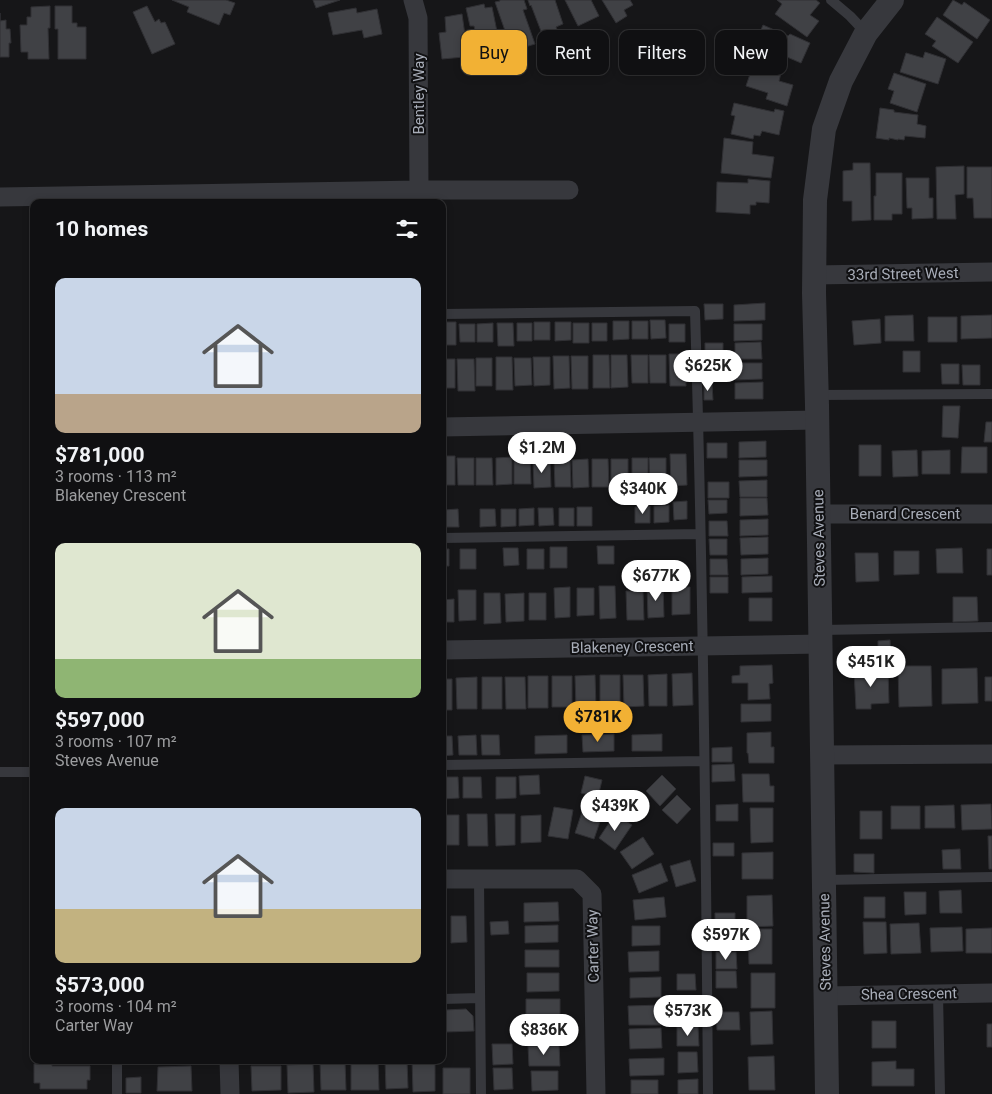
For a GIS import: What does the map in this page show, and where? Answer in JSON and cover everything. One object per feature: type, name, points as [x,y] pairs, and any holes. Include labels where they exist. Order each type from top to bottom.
[{"type":"street","name":"Bentley Way","points":[[413,0],[418,18],[419,190]]},
{"type":"street","name":"Steves Avenue","points":[[828,1094],[814,275],[815,200],[824,129],[840,81],[866,33],[892,0]]},
{"type":"street","points":[[0,197],[419,190],[570,190]]},
{"type":"street","name":"33rd Street West","points":[[814,275],[992,272]]},
{"type":"street","points":[[446,427],[817,420]]},
{"type":"street","name":"Benard Crescent","points":[[818,514],[992,514]]},
{"type":"street","name":"Blakeney Crescent","points":[[446,650],[703,645],[820,637]]},
{"type":"street","points":[[822,755],[992,754]]},
{"type":"street","name":"Carter Way","points":[[446,879],[577,879],[592,894],[596,1094]]},
{"type":"street","name":"Shea Crescent","points":[[826,996],[992,993]]},
{"type":"street","points":[[229,1064],[230,1094]]},
{"type":"lane","points":[[831,0],[866,33]]},
{"type":"lane","points":[[446,314],[694,311],[703,645],[708,1094]]},
{"type":"lane","points":[[817,395],[992,394]]},
{"type":"lane","points":[[446,538],[700,534]]},
{"type":"lane","points":[[820,637],[992,627]]},
{"type":"lane","points":[[446,765],[704,761]]},
{"type":"lane","points":[[0,772],[30,772]]},
{"type":"lane","points":[[824,880],[992,877]]},
{"type":"lane","points":[[479,879],[481,1094]]},
{"type":"lane","points":[[938,993],[940,1094]]},
{"type":"lane","points":[[446,999],[480,998]]},
{"type":"lane","points":[[117,1064],[117,1094]]},
{"type":"building","points":[[172,0],[226,0],[235,3],[230,15],[224,13],[219,25],[187,12],[189,7]]},
{"type":"building","points":[[313,0],[340,0],[316,8]]},
{"type":"building","points":[[524,0],[527,9],[523,10],[535,44],[527,46],[527,30],[505,30],[495,2]]},
{"type":"building","points":[[528,0],[555,0],[563,24],[556,27],[557,30],[541,30]]},
{"type":"building","points":[[565,0],[591,0],[599,16],[578,26]]},
{"type":"building","points":[[602,0],[630,0],[633,5],[624,10],[627,16],[616,23]]},
{"type":"building","points":[[777,0],[816,0],[820,3],[810,15],[819,21],[807,37],[775,14],[782,4]]},
{"type":"building","points":[[953,0],[962,5],[964,2],[990,20],[977,39],[943,15]]},
{"type":"building","points":[[484,4],[485,8],[492,7],[497,30],[475,30],[474,26],[470,26],[466,8]]},
{"type":"building","points":[[50,6],[50,28],[48,28],[49,59],[28,59],[28,52],[21,52],[20,25],[27,25],[27,17],[31,17],[31,7]]},
{"type":"building","points":[[55,6],[72,6],[72,23],[77,23],[77,27],[86,27],[86,59],[58,59],[58,29],[55,29]]},
{"type":"building","points":[[147,6],[155,22],[159,19],[161,23],[165,22],[175,44],[152,54],[133,12]]},
{"type":"building","points":[[356,8],[357,13],[377,9],[382,34],[364,38],[362,30],[333,35],[328,13]]},
{"type":"building","points":[[462,14],[464,30],[461,30],[461,57],[442,59],[439,33],[446,32],[445,17]]},
{"type":"building","points":[[937,17],[973,42],[958,63],[932,46],[936,41],[925,34]]},
{"type":"building","points":[[6,20],[6,29],[10,29],[9,57],[0,57],[0,21]]},
{"type":"building","points":[[763,25],[774,30],[761,30]]},
{"type":"building","points":[[790,34],[810,43],[801,63],[787,57],[787,36]]},
{"type":"building","points":[[925,52],[946,59],[938,84],[900,72],[906,53],[923,58]]},
{"type":"building","points":[[894,73],[926,84],[917,112],[890,103],[894,91],[888,89]]},
{"type":"building","points":[[750,75],[780,75],[779,81],[793,85],[787,106],[766,99],[768,93],[746,86]]},
{"type":"building","points":[[734,103],[774,112],[775,109],[784,111],[779,135],[762,131],[760,136],[754,135],[753,139],[731,134],[735,116],[731,115]]},
{"type":"building","points":[[880,108],[918,115],[917,124],[926,126],[925,138],[905,136],[904,140],[889,138],[889,140],[876,138]]},
{"type":"building","points":[[724,138],[753,142],[752,154],[774,157],[771,178],[721,173]]},
{"type":"building","points":[[853,163],[870,163],[871,220],[852,221],[852,201],[843,201],[843,171],[853,170]]},
{"type":"building","points":[[964,166],[964,194],[955,195],[956,219],[937,219],[936,167]]},
{"type":"building","points":[[967,167],[992,167],[992,218],[974,218],[973,198],[967,198]]},
{"type":"building","points":[[876,173],[902,173],[902,214],[892,214],[892,220],[874,220]]},
{"type":"building","points":[[906,178],[929,178],[929,198],[933,198],[933,218],[912,219],[912,208],[907,208]]},
{"type":"building","points":[[748,179],[770,181],[769,203],[756,202],[756,205],[750,205],[750,214],[716,212],[717,182],[748,183]]},
{"type":"building","points":[[765,303],[765,320],[734,321],[734,305]]},
{"type":"building","points":[[704,304],[723,304],[723,319],[705,320]]},
{"type":"building","points":[[913,315],[914,341],[885,341],[885,316]]},
{"type":"building","points":[[992,315],[992,338],[961,339],[961,316]]},
{"type":"building","points":[[928,317],[957,317],[957,342],[928,342]]},
{"type":"building","points":[[880,319],[881,343],[854,345],[852,321]]},
{"type":"building","points":[[650,320],[665,320],[666,338],[651,339]]},
{"type":"building","points":[[613,321],[629,321],[629,339],[613,340]]},
{"type":"building","points":[[632,321],[648,321],[648,339],[632,339]]},
{"type":"building","points":[[446,322],[456,322],[456,345],[446,345]]},
{"type":"building","points":[[534,322],[550,322],[550,340],[534,340]]},
{"type":"building","points":[[555,322],[571,322],[571,340],[555,341]]},
{"type":"building","points":[[493,323],[493,342],[477,342],[477,324]]},
{"type":"building","points":[[497,323],[513,323],[514,346],[498,346]]},
{"type":"building","points":[[517,323],[532,323],[532,341],[517,341]]},
{"type":"building","points":[[573,323],[589,323],[589,343],[573,343]]},
{"type":"building","points":[[592,323],[607,323],[607,341],[592,341]]},
{"type":"building","points":[[459,324],[475,324],[475,342],[460,342]]},
{"type":"building","points":[[669,324],[685,324],[685,342],[669,342]]},
{"type":"building","points":[[734,324],[762,324],[762,340],[734,341]]},
{"type":"building","points":[[761,342],[762,359],[735,359],[735,343]]},
{"type":"building","points":[[705,343],[723,343],[723,359],[705,359]]},
{"type":"building","points":[[903,351],[920,351],[920,372],[903,372]]},
{"type":"building","points":[[669,354],[685,354],[686,386],[670,386]]},
{"type":"building","points":[[593,355],[609,355],[610,388],[593,388]]},
{"type":"building","points":[[611,355],[627,355],[628,387],[611,388]]},
{"type":"building","points":[[631,355],[648,355],[648,383],[632,383]]},
{"type":"building","points":[[649,355],[666,355],[666,383],[650,383]]},
{"type":"building","points":[[553,356],[569,356],[570,388],[554,389]]},
{"type":"building","points":[[571,356],[588,356],[588,389],[572,389]]},
{"type":"building","points":[[496,357],[512,357],[513,390],[496,390]]},
{"type":"building","points":[[533,357],[550,357],[550,385],[534,386]]},
{"type":"building","points":[[476,358],[492,358],[492,386],[476,386]]},
{"type":"building","points":[[514,358],[531,358],[532,385],[515,386]]},
{"type":"building","points":[[446,359],[455,359],[455,388],[446,388]]},
{"type":"building","points":[[457,359],[474,359],[475,391],[458,391]]},
{"type":"building","points":[[735,363],[762,363],[762,379],[735,380]]},
{"type":"building","points":[[705,364],[723,364],[723,379],[705,379]]},
{"type":"building","points":[[941,364],[959,364],[959,384],[942,384]]},
{"type":"building","points":[[962,365],[980,365],[980,385],[963,385]]},
{"type":"building","points":[[763,382],[763,399],[735,399],[735,383]]},
{"type":"building","points":[[704,384],[712,384],[713,400],[704,400]]},
{"type":"building","points":[[943,406],[960,406],[958,438],[942,437]]},
{"type":"building","points":[[986,422],[992,422],[992,442],[984,442]]},
{"type":"building","points":[[766,441],[766,457],[739,458],[739,442]]},
{"type":"building","points":[[707,443],[727,443],[727,458],[707,458]]},
{"type":"building","points":[[859,445],[881,445],[881,476],[859,476]]},
{"type":"building","points":[[962,447],[987,447],[987,473],[961,473]]},
{"type":"building","points":[[917,450],[918,476],[893,477],[892,451]]},
{"type":"building","points":[[950,450],[950,474],[922,474],[922,451]]},
{"type":"building","points":[[670,454],[686,454],[687,485],[671,486]]},
{"type":"building","points":[[446,456],[455,456],[455,485],[446,485]]},
{"type":"building","points":[[512,457],[512,484],[496,485],[496,458]]},
{"type":"building","points":[[514,457],[530,457],[531,484],[514,484]]},
{"type":"building","points":[[457,458],[474,458],[474,485],[458,485]]},
{"type":"building","points":[[476,458],[492,458],[493,485],[476,485]]},
{"type":"building","points":[[632,458],[648,458],[648,485],[632,486]]},
{"type":"building","points":[[649,458],[666,458],[666,485],[650,486]]},
{"type":"building","points":[[570,459],[571,487],[555,487],[554,460]]},
{"type":"building","points":[[588,459],[589,487],[573,488],[572,460]]},
{"type":"building","points":[[592,459],[608,459],[609,487],[592,487]]},
{"type":"building","points":[[611,459],[628,459],[628,487],[611,487]]},
{"type":"building","points":[[533,460],[550,460],[551,487],[534,488]]},
{"type":"building","points":[[739,460],[767,460],[767,476],[739,477]]},
{"type":"building","points":[[767,480],[767,497],[740,497],[739,481]]},
{"type":"building","points":[[708,482],[729,482],[729,498],[708,498]]},
{"type":"building","points":[[740,498],[767,498],[768,515],[740,516]]},
{"type":"building","points":[[708,500],[727,500],[727,513],[709,514]]},
{"type":"building","points":[[687,501],[687,519],[674,520],[673,502]]},
{"type":"building","points":[[669,505],[669,522],[654,523],[654,506]]},
{"type":"building","points":[[650,506],[650,523],[635,523],[635,507]]},
{"type":"building","points":[[577,507],[592,507],[592,526],[577,526]]},
{"type":"building","points":[[534,508],[534,525],[519,526],[519,509]]},
{"type":"building","points":[[538,508],[553,508],[554,525],[539,526]]},
{"type":"building","points":[[559,508],[574,508],[574,526],[559,526]]},
{"type":"building","points":[[458,509],[459,527],[446,527],[446,510]]},
{"type":"building","points":[[480,509],[495,509],[496,526],[480,527]]},
{"type":"building","points":[[501,509],[516,509],[516,526],[501,527]]},
{"type":"building","points":[[768,519],[768,535],[740,536],[740,520]]},
{"type":"building","points":[[709,521],[727,521],[728,536],[709,536]]},
{"type":"building","points":[[768,537],[768,554],[741,555],[740,538]]},
{"type":"building","points":[[709,539],[727,539],[727,555],[710,555]]},
{"type":"building","points":[[597,546],[614,546],[614,564],[598,564]]},
{"type":"building","points":[[550,547],[567,547],[567,568],[550,568]]},
{"type":"building","points":[[503,548],[518,548],[519,565],[504,566]]},
{"type":"building","points":[[962,548],[963,573],[937,573],[936,549]]},
{"type":"building","points":[[446,549],[449,549],[449,566],[446,566]]},
{"type":"building","points":[[460,549],[476,549],[476,569],[460,569]]},
{"type":"building","points":[[527,549],[544,549],[544,569],[527,569]]},
{"type":"building","points":[[987,549],[992,549],[992,575],[987,575]]},
{"type":"building","points":[[894,551],[919,551],[919,574],[894,575]]},
{"type":"building","points":[[855,553],[878,553],[879,581],[856,582]]},
{"type":"building","points":[[768,558],[768,574],[741,575],[741,559]]},
{"type":"building","points":[[710,559],[727,559],[728,575],[710,575]]},
{"type":"building","points":[[772,576],[772,592],[742,593],[742,577]]},
{"type":"building","points":[[710,577],[728,577],[728,593],[710,593]]},
{"type":"building","points":[[663,585],[664,617],[648,618],[647,586]]},
{"type":"building","points":[[599,586],[615,586],[616,618],[600,619]]},
{"type":"building","points":[[570,587],[570,617],[555,618],[554,588]]},
{"type":"building","points":[[672,587],[690,587],[690,614],[672,615]]},
{"type":"building","points":[[577,588],[594,588],[594,615],[577,616]]},
{"type":"building","points":[[458,590],[476,590],[476,620],[459,621]]},
{"type":"building","points":[[626,591],[643,591],[644,620],[627,620]]},
{"type":"building","points":[[484,593],[500,593],[501,623],[484,624]]},
{"type":"building","points":[[524,593],[524,621],[506,622],[505,594]]},
{"type":"building","points":[[529,593],[546,593],[546,620],[529,620]]},
{"type":"building","points":[[953,597],[977,597],[978,621],[953,622]]},
{"type":"building","points":[[749,598],[772,598],[772,621],[749,621]]},
{"type":"building","points":[[454,599],[454,622],[446,622],[446,600]]},
{"type":"building","points":[[890,640],[891,659],[878,659],[878,641]]},
{"type":"building","points":[[772,665],[773,683],[769,684],[770,699],[748,700],[748,683],[732,683],[732,676],[740,675],[740,666]]},
{"type":"building","points":[[898,666],[931,666],[932,706],[899,707]]},
{"type":"building","points":[[977,668],[978,703],[942,704],[942,669]]},
{"type":"building","points":[[888,669],[889,703],[871,704],[871,709],[856,709],[854,671]]},
{"type":"building","points":[[692,673],[693,705],[673,706],[672,674]]},
{"type":"building","points":[[667,674],[667,706],[649,706],[648,675]]},
{"type":"building","points":[[595,675],[596,708],[576,708],[575,676]]},
{"type":"building","points":[[600,675],[620,675],[620,705],[600,706]]},
{"type":"building","points":[[623,675],[643,675],[644,706],[624,707]]},
{"type":"building","points":[[528,676],[548,676],[548,708],[528,708]]},
{"type":"building","points":[[552,676],[572,676],[572,707],[552,707]]},
{"type":"building","points":[[477,677],[477,709],[457,709],[456,678]]},
{"type":"building","points":[[482,677],[502,677],[502,709],[482,709]]},
{"type":"building","points":[[505,677],[525,677],[526,709],[506,709]]},
{"type":"building","points":[[985,677],[992,677],[992,701],[985,701]]},
{"type":"building","points":[[446,679],[452,679],[452,710],[446,710]]},
{"type":"building","points":[[741,704],[771,704],[771,721],[741,722]]},
{"type":"building","points":[[771,732],[771,747],[774,747],[774,763],[749,763],[747,733]]},
{"type":"building","points":[[614,734],[614,751],[583,752],[582,735]]},
{"type":"building","points":[[662,734],[662,751],[632,751],[632,735]]},
{"type":"building","points":[[476,735],[477,755],[459,755],[458,736]]},
{"type":"building","points":[[481,735],[499,735],[500,755],[482,755]]},
{"type":"building","points":[[567,735],[567,753],[535,754],[535,736]]},
{"type":"building","points":[[446,736],[452,736],[453,755],[446,756]]},
{"type":"building","points":[[732,747],[732,762],[712,762],[712,748]]},
{"type":"building","points":[[734,764],[735,781],[712,782],[712,765]]},
{"type":"building","points":[[742,774],[769,774],[770,786],[774,786],[774,802],[743,802]]},
{"type":"building","points":[[539,775],[540,794],[520,795],[519,776]]},
{"type":"building","points":[[662,775],[676,789],[660,806],[646,791]]},
{"type":"building","points":[[585,776],[602,780],[598,797],[581,793]]},
{"type":"building","points":[[446,777],[458,777],[459,798],[446,799]]},
{"type":"building","points":[[463,777],[481,777],[482,798],[463,798]]},
{"type":"building","points":[[496,777],[516,777],[516,798],[496,799]]},
{"type":"building","points":[[677,795],[691,809],[677,824],[662,810]]},
{"type":"building","points":[[585,803],[604,810],[594,839],[575,833]]},
{"type":"building","points":[[738,804],[738,821],[716,821],[716,805]]},
{"type":"building","points":[[991,804],[992,829],[962,830],[961,805]]},
{"type":"building","points":[[954,805],[955,828],[925,828],[925,806]]},
{"type":"building","points":[[891,806],[920,806],[920,829],[891,829]]},
{"type":"building","points":[[554,807],[573,810],[568,839],[548,836]]},
{"type":"building","points":[[750,808],[773,808],[773,842],[751,843]]},
{"type":"building","points":[[860,811],[882,811],[882,839],[860,839]]},
{"type":"building","points":[[467,814],[487,814],[488,846],[468,846]]},
{"type":"building","points":[[495,814],[515,814],[515,845],[496,846]]},
{"type":"building","points":[[615,814],[632,825],[615,850],[599,838]]},
{"type":"building","points":[[446,815],[459,815],[459,845],[446,845]]},
{"type":"building","points":[[541,815],[541,842],[521,843],[521,816]]},
{"type":"building","points":[[988,836],[992,836],[992,869],[989,869]]},
{"type":"building","points":[[643,837],[654,854],[632,869],[620,852]]},
{"type":"building","points":[[713,843],[734,843],[734,856],[713,856]]},
{"type":"building","points":[[960,849],[961,869],[943,869],[942,850]]},
{"type":"building","points":[[773,852],[773,879],[742,879],[742,853]]},
{"type":"building","points":[[854,854],[874,854],[874,873],[854,872]]},
{"type":"building","points":[[690,860],[696,881],[676,887],[670,866]]},
{"type":"building","points":[[661,863],[668,881],[639,893],[632,875]]},
{"type":"building","points":[[961,890],[962,913],[940,913],[939,891]]},
{"type":"building","points":[[904,892],[926,892],[926,914],[905,915]]},
{"type":"building","points":[[772,895],[773,926],[747,927],[747,896]]},
{"type":"building","points":[[664,897],[666,917],[635,920],[633,900]]},
{"type":"building","points":[[864,897],[885,897],[885,918],[864,918]]},
{"type":"building","points":[[558,902],[559,921],[524,922],[524,903]]},
{"type":"building","points":[[715,913],[735,913],[735,929],[715,929]]},
{"type":"building","points":[[451,916],[466,916],[467,942],[451,943]]},
{"type":"building","points":[[508,921],[509,934],[491,935],[490,922]]},
{"type":"building","points":[[863,922],[886,922],[887,953],[864,954]]},
{"type":"building","points":[[919,923],[921,953],[891,954],[890,924]]},
{"type":"building","points":[[558,925],[558,942],[525,943],[525,926]]},
{"type":"building","points":[[632,926],[660,926],[660,945],[632,946]]},
{"type":"building","points":[[962,927],[963,951],[931,952],[930,928]]},
{"type":"building","points":[[992,928],[992,953],[966,953],[966,929]]},
{"type":"building","points":[[748,929],[772,929],[772,964],[749,964]]},
{"type":"building","points":[[525,950],[559,950],[559,967],[525,967]]},
{"type":"building","points":[[659,951],[659,971],[629,972],[628,952]]},
{"type":"building","points":[[716,952],[736,952],[737,969],[716,969]]},
{"type":"building","points":[[716,971],[736,971],[737,988],[716,988]]},
{"type":"building","points":[[527,973],[559,973],[559,991],[527,992]]},
{"type":"building","points":[[751,973],[775,973],[775,1008],[751,1008]]},
{"type":"building","points":[[677,974],[695,974],[696,990],[677,990]]},
{"type":"building","points":[[661,977],[661,997],[630,998],[630,978]]},
{"type":"building","points":[[526,999],[560,999],[560,1016],[526,1017]]},
{"type":"building","points":[[676,1000],[697,1000],[697,1023],[677,1023]]},
{"type":"building","points":[[661,1005],[661,1025],[629,1025],[628,1006]]},
{"type":"building","points":[[466,1009],[473,1016],[474,1031],[446,1032],[446,1010]]},
{"type":"building","points":[[772,1011],[773,1044],[751,1045],[750,1012]]},
{"type":"building","points":[[716,1012],[739,1012],[740,1030],[717,1030]]},
{"type":"building","points":[[559,1021],[560,1042],[530,1043],[530,1022]]},
{"type":"building","points":[[872,1021],[896,1021],[896,1048],[872,1048]]},
{"type":"building","points":[[987,1024],[992,1024],[992,1047],[987,1047]]},
{"type":"building","points":[[677,1027],[698,1027],[699,1046],[677,1046]]},
{"type":"building","points":[[661,1028],[662,1048],[630,1049],[629,1029]]},
{"type":"building","points":[[492,1044],[512,1044],[513,1064],[493,1065]]},
{"type":"building","points":[[559,1045],[560,1066],[529,1066],[528,1046]]},
{"type":"building","points":[[678,1052],[697,1052],[698,1072],[678,1073]]},
{"type":"building","points":[[774,1056],[775,1090],[749,1090],[748,1057]]},
{"type":"building","points":[[664,1058],[664,1075],[630,1076],[629,1059]]},
{"type":"building","points":[[896,1061],[896,1069],[914,1069],[914,1086],[872,1086],[872,1062]]},
{"type":"building","points":[[34,1064],[90,1066],[90,1080],[87,1080],[87,1089],[40,1089],[40,1083],[34,1083]]},
{"type":"building","points":[[313,1064],[314,1092],[288,1093],[287,1065]]},
{"type":"building","points":[[320,1064],[345,1064],[346,1090],[321,1090]]},
{"type":"building","points":[[351,1064],[378,1064],[379,1090],[351,1090]]},
{"type":"building","points":[[385,1064],[407,1064],[408,1088],[386,1089]]},
{"type":"building","points":[[412,1064],[435,1064],[435,1091],[413,1092]]},
{"type":"building","points":[[191,1066],[192,1091],[157,1091],[158,1067]]},
{"type":"building","points":[[251,1066],[281,1066],[281,1090],[252,1091]]},
{"type":"building","points":[[443,1068],[470,1068],[470,1094],[443,1094]]},
{"type":"building","points":[[493,1068],[512,1068],[513,1089],[494,1090]]},
{"type":"building","points":[[531,1071],[558,1071],[558,1090],[532,1091]]},
{"type":"building","points":[[141,1077],[141,1093],[126,1093],[126,1078]]},
{"type":"building","points":[[698,1079],[698,1094],[678,1094],[678,1080]]},
{"type":"building","points":[[631,1080],[658,1080],[658,1094],[631,1094]]}]
